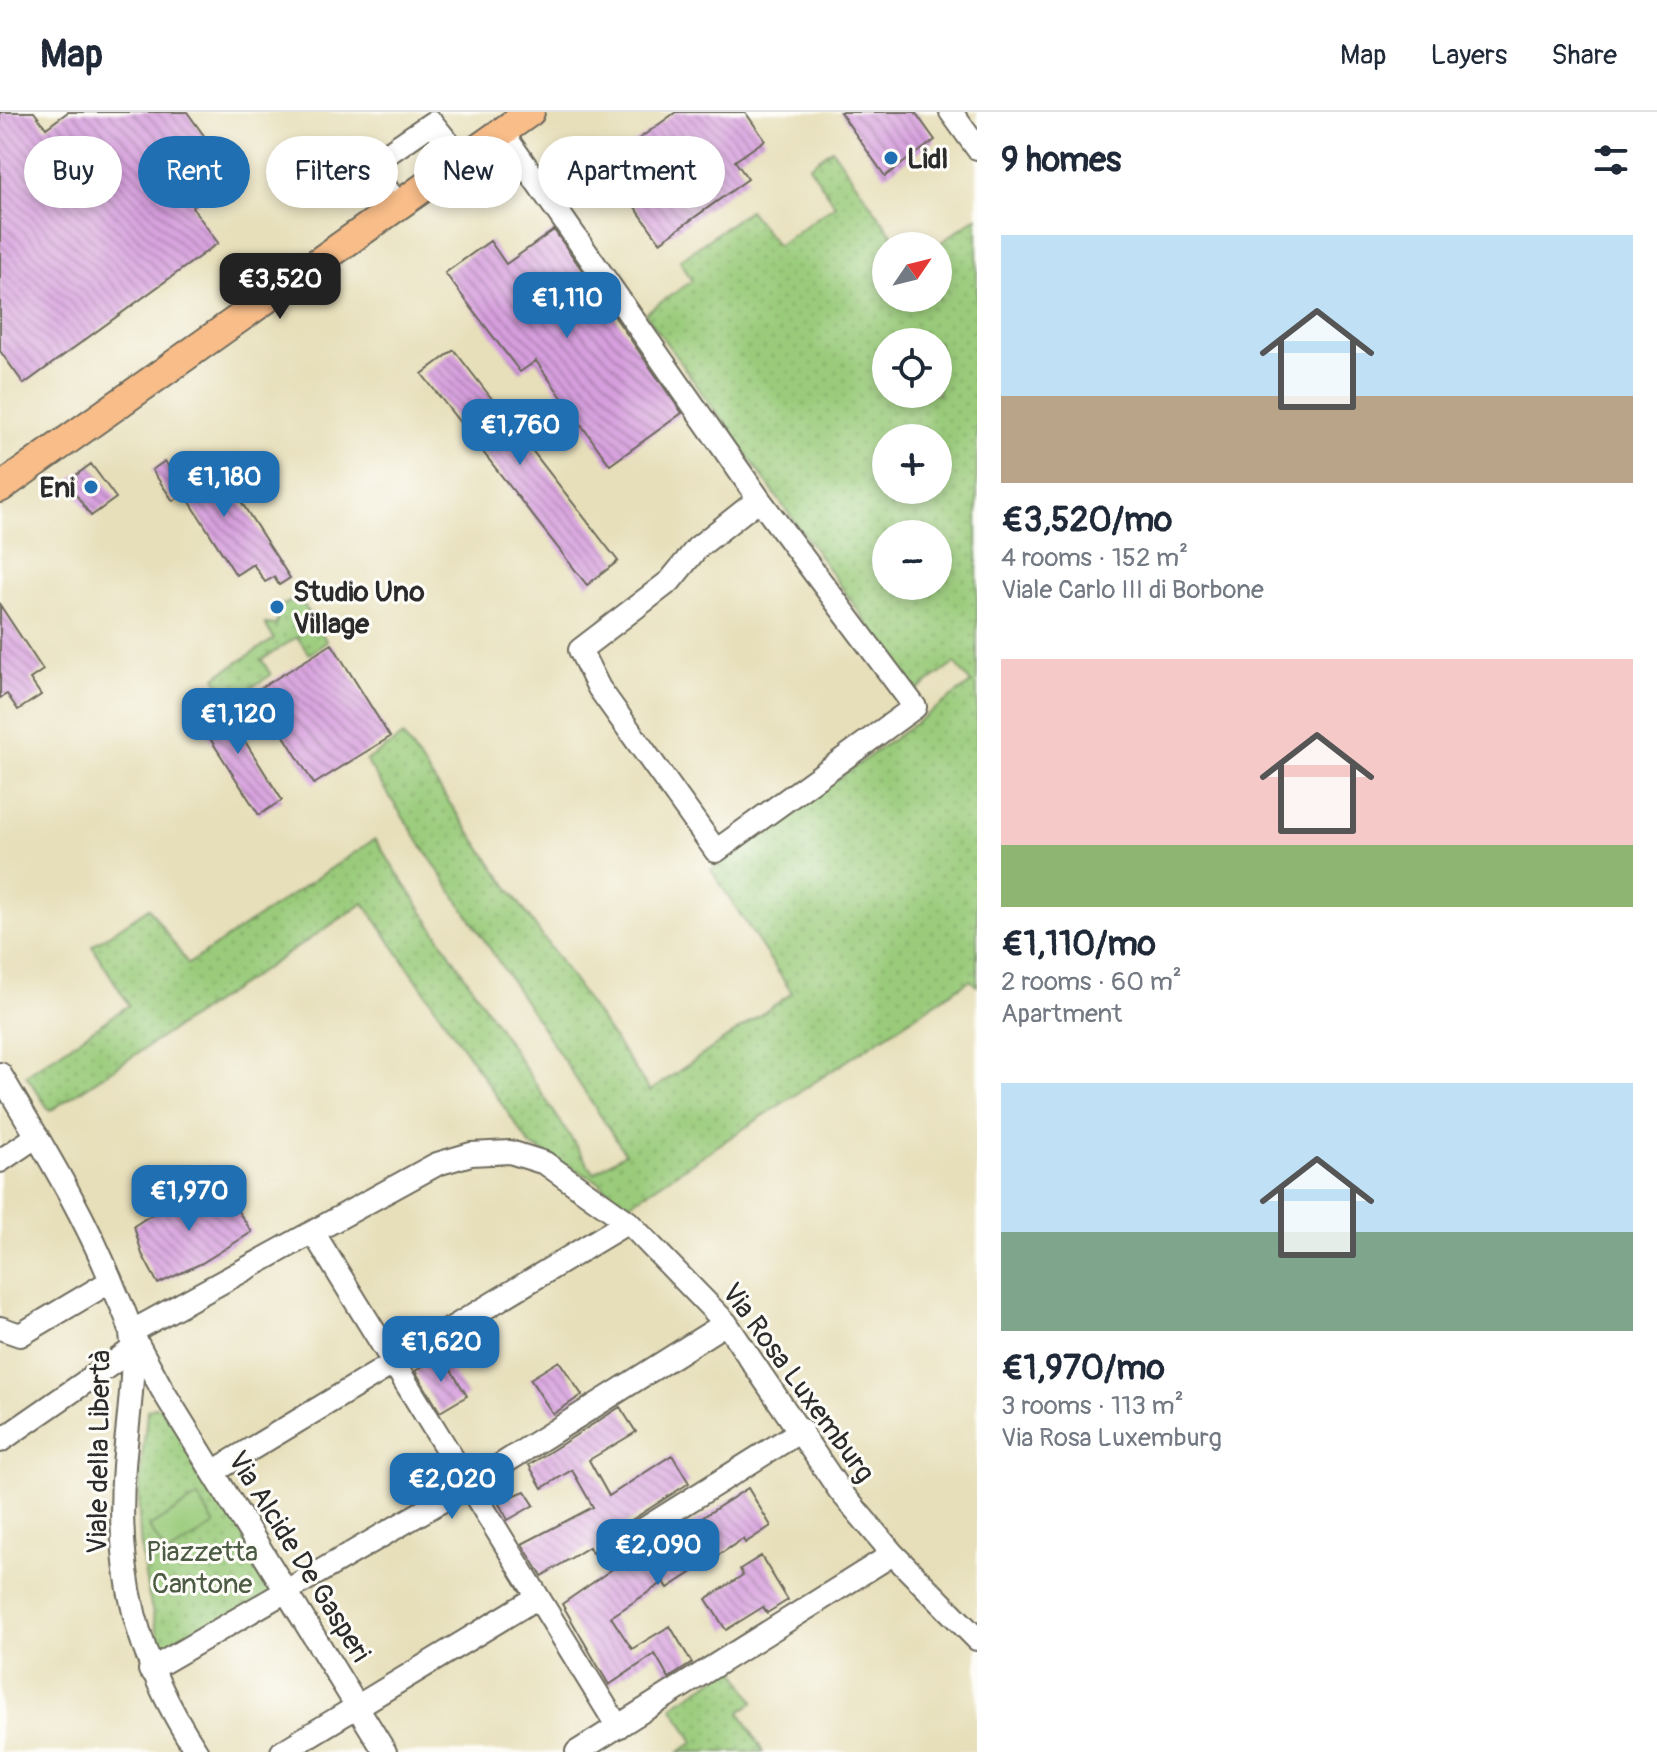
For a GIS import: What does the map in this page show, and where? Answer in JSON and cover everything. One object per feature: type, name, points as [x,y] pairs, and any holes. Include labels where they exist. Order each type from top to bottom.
[{"type":"main road","points":[[496,136],[530,112]]},
{"type":"main road","points":[[398,205],[414,194]]},
{"type":"main road","points":[[0,488],[394,208]]},
{"type":"street","points":[[951,112],[977,148]]},
{"type":"street","points":[[398,146],[432,123],[443,136]]},
{"type":"street","points":[[502,132],[759,499],[915,707],[716,851],[599,688],[580,650],[670,581],[697,548],[759,499]]},
{"type":"street","name":"Viale della Libertà","points":[[0,1074],[37,1136],[111,1281],[130,1342],[121,1505],[123,1557],[138,1637],[150,1670],[169,1711],[197,1752]]},
{"type":"street","points":[[0,1161],[37,1136]]},
{"type":"street","name":"Via Rosa Luxemburg","points":[[0,1441],[130,1342],[313,1232],[437,1164],[471,1154],[510,1152],[545,1163],[628,1222],[726,1323],[802,1430],[840,1491],[893,1554],[977,1639]]},
{"type":"street","points":[[213,1472],[628,1222]]},
{"type":"street","points":[[313,1232],[618,1727]]},
{"type":"street","points":[[0,1328],[20,1335],[111,1281]]},
{"type":"street","points":[[150,1670],[469,1485],[726,1323]]},
{"type":"street","name":"Via Alcide De Gasperi","points":[[130,1342],[385,1752]]},
{"type":"street","points":[[129,1399],[163,1391]]},
{"type":"street","points":[[617,1546],[802,1430]]},
{"type":"street","points":[[577,1752],[893,1554]]},
{"type":"street","points":[[282,1752],[538,1597]]},
{"type":"green space","points":[[832,149],[890,232],[872,232],[872,312],[952,312],[952,235],[977,217],[977,986],[970,980],[626,1206],[599,1182],[530,1145],[364,903],[50,1111],[26,1075],[129,1005],[92,946],[149,908],[188,964],[375,839],[594,1173],[625,1153],[366,761],[403,736],[650,1091],[792,993],[711,870],[971,683],[955,663],[916,691],[645,313],[692,281],[680,260],[749,210],[777,246],[835,205],[809,166]]},
{"type":"green space","points":[[299,597],[327,642],[309,654],[297,637],[262,660],[271,675],[235,698],[230,690],[225,693],[215,677],[274,639],[265,624],[276,625],[278,612],[275,604],[284,605]]},
{"type":"green space","name":"Piazzetta Cantone","points":[[155,1407],[174,1408],[287,1591],[165,1661],[146,1580],[139,1517],[147,1410]]},
{"type":"green space","points":[[198,1497],[215,1525],[167,1555],[149,1527]]},
{"type":"green space","points":[[734,1667],[754,1702],[740,1712],[763,1752],[679,1752],[694,1742],[672,1706]]},
{"type":"building","points":[[0,112],[34,112],[46,128],[68,112],[187,112],[204,136],[138,136],[138,208],[193,208],[218,243],[24,384],[0,351]]},
{"type":"building","points":[[676,112],[745,112],[765,140],[735,161],[748,179],[725,195],[725,136],[643,136]]},
{"type":"building","name":"Lidl","points":[[840,112],[915,112],[935,140],[885,176]]},
{"type":"building","points":[[636,208],[707,208],[660,242]]},
{"type":"building","points":[[554,230],[682,413],[610,465],[536,361],[520,372],[445,273],[490,241],[506,264]]},
{"type":"building","points":[[454,350],[618,561],[587,585],[422,374]]},
{"type":"building","points":[[207,460],[216,476],[222,472],[290,578],[279,585],[274,577],[265,582],[253,564],[236,575],[185,494],[173,501],[152,470],[165,461],[180,485],[191,462]]},
{"type":"building","points":[[91,464],[116,498],[91,516],[67,482]]},
{"type":"building","points":[[0,605],[43,670],[30,679],[41,695],[18,710],[7,694],[0,698]]},
{"type":"building","points":[[332,644],[390,737],[314,784],[256,691]]},
{"type":"building","points":[[217,697],[282,800],[259,815],[193,712]]},
{"type":"building","points":[[213,1187],[223,1189],[252,1232],[202,1263],[158,1284],[142,1254],[134,1226],[189,1190],[195,1199]]},
{"type":"building","points":[[442,1355],[467,1396],[440,1412],[415,1371]]},
{"type":"building","points":[[559,1361],[582,1395],[553,1414],[530,1379]]},
{"type":"building","points":[[620,1407],[636,1432],[589,1460],[609,1496],[672,1455],[689,1483],[610,1534],[603,1546],[592,1553],[589,1547],[542,1576],[522,1544],[593,1507],[572,1470],[542,1488],[529,1465]]},
{"type":"building","points":[[748,1488],[771,1526],[745,1543],[743,1539],[668,1588],[664,1582],[611,1617],[632,1649],[670,1626],[692,1663],[669,1678],[655,1654],[609,1685],[562,1604],[631,1556],[635,1561]]},
{"type":"building","points":[[525,1491],[534,1505],[508,1520],[498,1502]]},
{"type":"building","points":[[761,1556],[788,1600],[767,1613],[763,1607],[726,1630],[706,1599],[743,1575],[740,1569]]},
{"type":"place","name":"Lidl","points":[[891,158]]},
{"type":"place","name":"Eni","points":[[91,487]]},
{"type":"place","name":"Studio Uno Village","points":[[277,607]]}]
